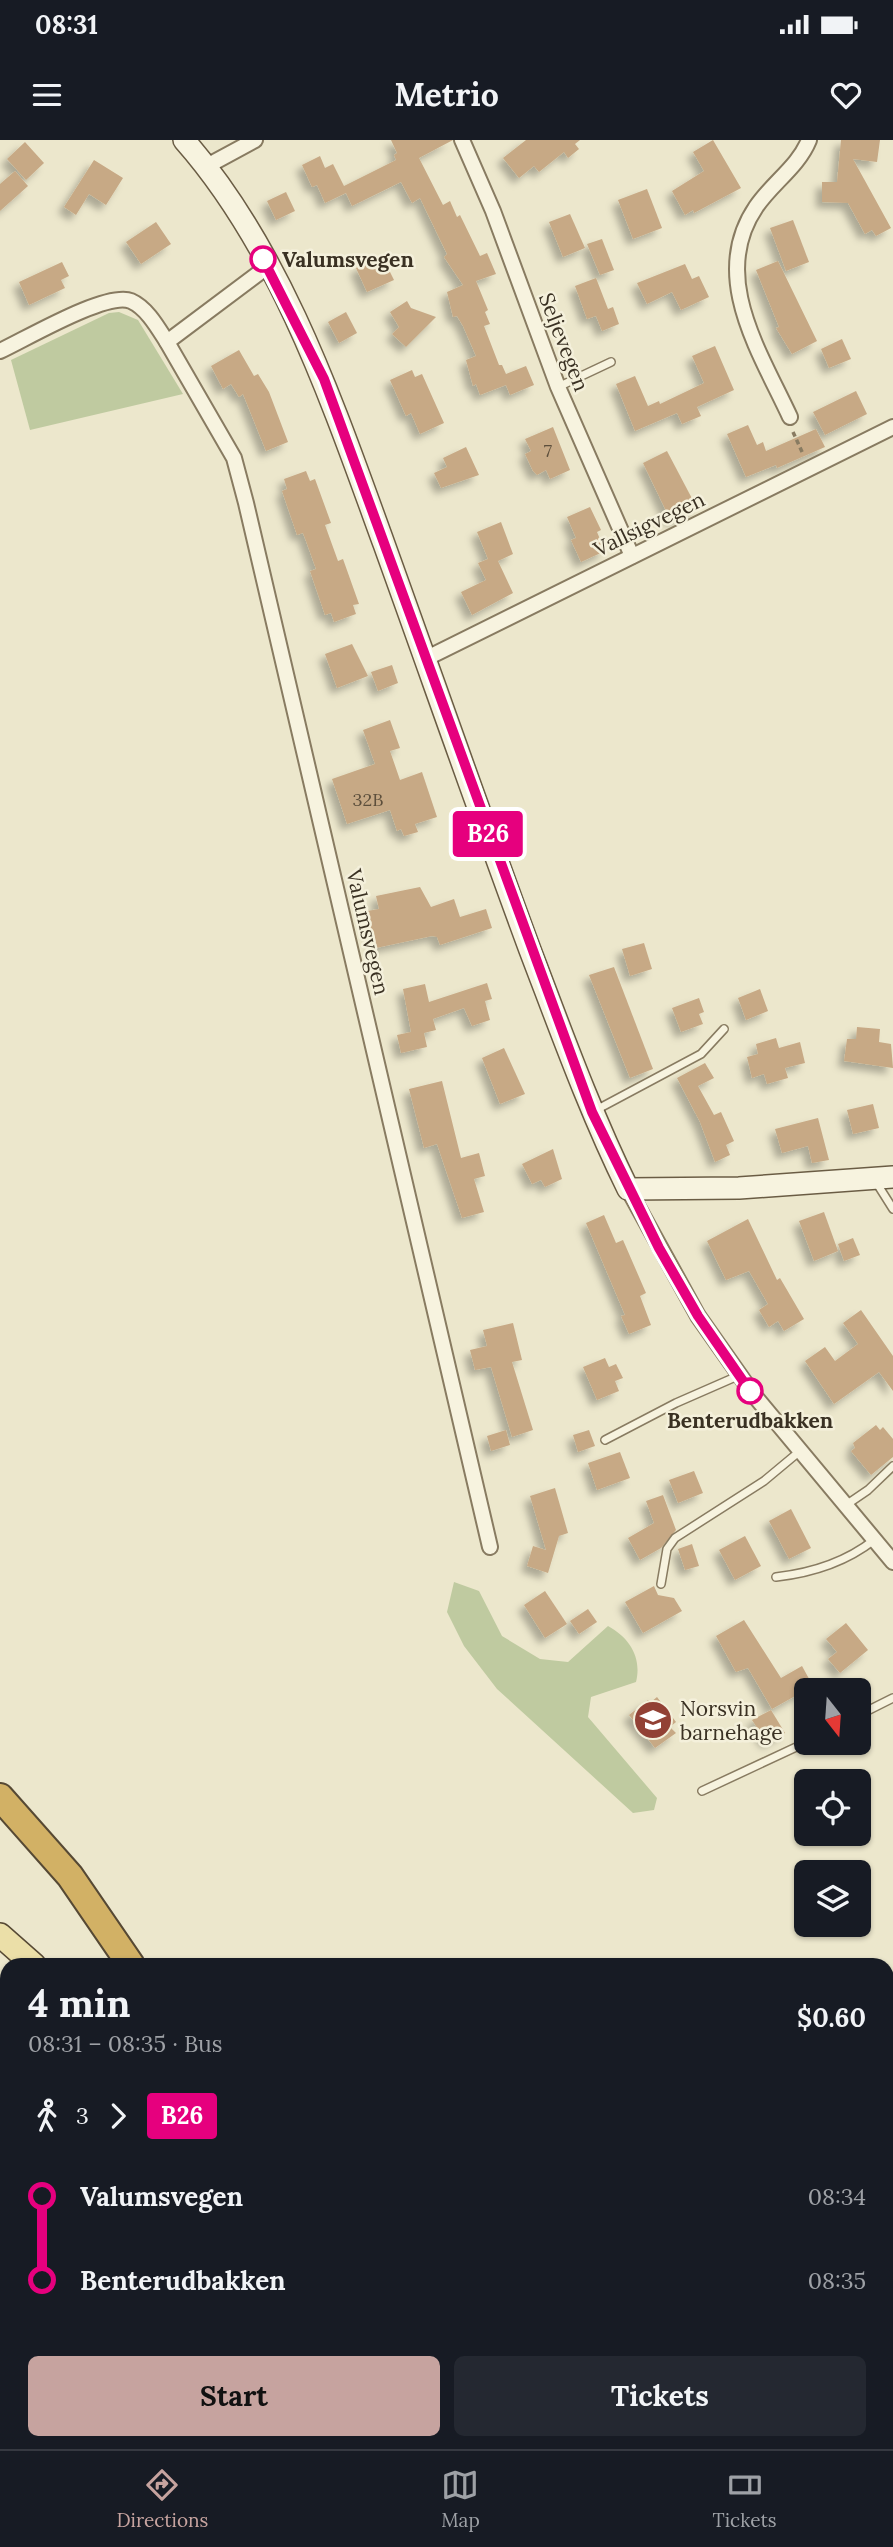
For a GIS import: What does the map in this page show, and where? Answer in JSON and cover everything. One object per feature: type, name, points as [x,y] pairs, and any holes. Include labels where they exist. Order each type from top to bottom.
[{"type":"highway","points":[[0,1797],[70,1876],[126,1958]]},
{"type":"main road","points":[[184,140],[207,166],[267,267],[324,379],[592,1112],[628,1189],[740,1188],[883,1178]]},
{"type":"main road","points":[[0,1935],[26,1958]]},
{"type":"street","points":[[207,166],[255,140]]},
{"type":"street","name":"Seljevegen","points":[[462,140],[493,211],[558,387],[632,556]]},
{"type":"street","points":[[790,417],[743,314],[735,262],[744,226],[757,205],[786,174],[809,140]]},
{"type":"street","points":[[167,342],[267,267]]},
{"type":"street","name":"Valumsvegen","points":[[0,351],[100,305],[118,300],[134,303],[142,309],[167,342],[233,458],[246,503],[491,1547]]},
{"type":"street","name":"Vallsigvegen","points":[[425,659],[893,427]]},
{"type":"street","points":[[628,1189],[698,1316],[740,1375],[893,1562]]},
{"type":"lane","points":[[558,387],[611,362]]},
{"type":"lane","points":[[592,1112],[702,1054],[724,1029]]},
{"type":"lane","points":[[883,1178],[893,1209]]},
{"type":"lane","points":[[605,1440],[676,1403],[740,1375]]},
{"type":"lane","points":[[661,1584],[667,1549],[675,1538],[764,1481],[801,1450]]},
{"type":"lane","points":[[845,1506],[868,1490],[893,1466]]},
{"type":"lane","points":[[776,1577],[794,1575],[833,1563],[857,1553],[875,1539]]},
{"type":"lane","points":[[872,1708],[893,1698]]},
{"type":"lane","points":[[702,1791],[794,1748]]},
{"type":"path","points":[[790,417],[791,428],[810,469]]},
{"type":"green space","points":[[119,312],[138,320],[183,394],[30,430],[11,360],[109,313]]},
{"type":"green space","points":[[454,1582],[479,1591],[502,1636],[540,1659],[568,1662],[608,1626],[622,1636],[636,1657],[636,1682],[591,1697],[588,1717],[657,1798],[654,1810],[633,1813],[497,1689],[464,1646],[447,1612]]},
{"type":"building","points":[[391,140],[453,140],[419,158],[443,205],[450,201],[480,256],[487,253],[496,274],[476,281],[488,310],[485,312],[490,324],[484,326],[499,365],[502,365],[506,374],[526,366],[534,385],[510,395],[506,385],[480,395],[476,384],[473,386],[466,360],[476,356],[463,326],[457,316],[453,317],[447,292],[463,285],[444,257],[447,254],[420,198],[412,203],[401,182],[352,206],[346,193],[325,203],[317,185],[312,187],[302,165],[320,156],[325,168],[333,164],[344,186],[396,160],[394,155],[397,153]]},
{"type":"building","points":[[526,140],[580,140],[575,144],[579,149],[568,158],[564,152],[539,172],[534,166],[519,178],[503,158]]},
{"type":"building","points":[[713,140],[741,188],[694,213],[693,210],[685,215],[672,191],[704,171],[693,152]]},
{"type":"building","points":[[841,140],[880,140],[877,162],[853,159],[891,228],[876,236],[872,230],[865,234],[848,203],[822,202],[822,182],[837,182]]},
{"type":"building","points":[[25,142],[44,163],[26,180],[7,159]]},
{"type":"building","points":[[94,160],[123,178],[106,205],[89,194],[76,215],[64,207]]},
{"type":"building","points":[[15,171],[28,186],[0,211],[0,184]]},
{"type":"building","points":[[647,189],[662,228],[633,239],[618,200]]},
{"type":"building","points":[[286,192],[295,211],[276,220],[267,201]]},
{"type":"building","points":[[570,214],[585,248],[563,257],[549,222]]},
{"type":"building","points":[[793,220],[809,262],[786,271],[770,228]]},
{"type":"building","points":[[156,222],[171,244],[141,264],[126,242]]},
{"type":"building","points":[[602,239],[614,270],[600,275],[587,244]]},
{"type":"building","points":[[379,258],[382,265],[386,264],[394,280],[367,292],[356,268]]},
{"type":"building","points":[[778,261],[817,341],[792,354],[776,328],[779,327],[756,270]]},
{"type":"building","points":[[62,262],[69,276],[61,280],[65,288],[29,305],[19,282]]},
{"type":"building","points":[[685,264],[692,279],[699,276],[709,297],[681,310],[672,292],[647,304],[637,283]]},
{"type":"building","points":[[596,278],[608,309],[613,307],[619,324],[602,331],[596,316],[587,319],[575,286]]},
{"type":"building","points":[[407,301],[411,308],[436,317],[406,347],[392,334],[399,327],[390,312]]},
{"type":"building","points":[[346,312],[357,333],[339,343],[328,322]]},
{"type":"building","points":[[842,339],[851,359],[829,368],[821,349]]},
{"type":"building","points":[[715,346],[734,390],[697,407],[701,416],[682,424],[677,413],[635,431],[616,384],[635,376],[648,406],[659,401],[660,404],[704,383],[692,356]]},
{"type":"building","points":[[239,350],[254,376],[258,374],[269,392],[288,442],[266,451],[243,394],[239,397],[231,384],[223,389],[211,366]]},
{"type":"building","points":[[412,370],[415,377],[422,374],[444,423],[420,434],[411,413],[406,416],[390,380]]},
{"type":"building","points":[[856,391],[867,414],[825,435],[813,412]]},
{"type":"building","points":[[748,425],[757,445],[763,442],[766,451],[816,429],[825,447],[777,468],[776,465],[746,477],[727,434]]},
{"type":"building","points":[[553,427],[570,470],[550,479],[546,470],[537,475],[533,471],[525,454],[531,451],[525,439]]},
{"type":"building","points":[[466,447],[479,475],[441,488],[434,473],[447,467],[443,458]]},
{"type":"building","points":[[667,451],[697,508],[671,521],[643,463]]},
{"type":"building","points":[[306,471],[310,481],[315,479],[331,523],[325,525],[338,561],[343,559],[359,604],[353,605],[356,614],[334,622],[331,613],[325,615],[310,571],[316,569],[303,533],[297,535],[282,491],[287,489],[284,479]]},
{"type":"building","points":[[590,507],[601,530],[597,532],[605,551],[581,562],[571,540],[576,538],[567,517]]},
{"type":"building","points":[[501,522],[513,554],[498,561],[513,593],[472,615],[461,592],[486,580],[478,563],[488,559],[477,532]]},
{"type":"building","points":[[352,644],[368,676],[337,688],[325,654]]},
{"type":"building","points":[[392,665],[398,683],[378,691],[371,672]]},
{"type":"building","points":[[390,720],[400,748],[390,751],[400,780],[422,772],[437,817],[415,824],[418,832],[404,836],[401,829],[397,831],[390,810],[347,824],[332,779],[375,764],[363,730]]},
{"type":"building","points":[[420,887],[431,907],[454,899],[460,917],[486,909],[492,928],[440,945],[437,937],[432,936],[376,948],[367,911],[379,909],[376,896]]},
{"type":"building","points":[[644,943],[652,969],[630,976],[622,949]]},
{"type":"building","points":[[614,967],[653,1069],[630,1078],[589,975]]},
{"type":"building","points":[[487,983],[492,999],[485,1001],[490,1020],[472,1026],[464,1008],[433,1019],[436,1030],[424,1033],[427,1047],[401,1053],[397,1035],[411,1032],[403,989],[425,984],[429,1002]]},
{"type":"building","points":[[760,989],[768,1011],[746,1020],[738,998]]},
{"type":"building","points":[[699,998],[704,1012],[699,1014],[703,1024],[681,1032],[672,1008]]},
{"type":"building","points":[[857,1027],[880,1029],[879,1042],[891,1044],[893,1068],[844,1061],[847,1039],[856,1039]]},
{"type":"building","points":[[776,1038],[779,1048],[800,1042],[805,1063],[785,1068],[788,1078],[767,1084],[764,1074],[752,1078],[747,1057],[758,1054],[756,1044]]},
{"type":"building","points":[[504,1048],[525,1094],[500,1104],[482,1058]]},
{"type":"building","points":[[705,1063],[714,1078],[698,1086],[714,1115],[721,1112],[734,1141],[726,1145],[730,1155],[715,1162],[700,1122],[677,1078]]},
{"type":"building","points":[[442,1081],[461,1158],[479,1153],[485,1176],[474,1179],[484,1212],[462,1218],[437,1144],[424,1148],[409,1089]]},
{"type":"building","points":[[873,1104],[879,1128],[853,1134],[847,1110]]},
{"type":"building","points":[[818,1118],[829,1160],[812,1163],[808,1146],[782,1153],[775,1129]]},
{"type":"building","points":[[553,1149],[562,1179],[545,1187],[541,1180],[532,1184],[522,1164]]},
{"type":"building","points":[[824,1212],[838,1251],[814,1261],[799,1221]]},
{"type":"building","points":[[604,1215],[616,1243],[623,1240],[646,1293],[640,1296],[651,1325],[629,1334],[621,1316],[625,1315],[586,1223]]},
{"type":"building","points":[[748,1219],[777,1280],[780,1278],[804,1319],[784,1331],[778,1321],[769,1327],[759,1310],[768,1304],[749,1271],[726,1280],[707,1241]]},
{"type":"building","points":[[853,1238],[860,1255],[844,1261],[838,1244]]},
{"type":"building","points":[[861,1310],[893,1356],[893,1391],[879,1372],[834,1404],[805,1361],[825,1347],[835,1361],[858,1344],[843,1323]]},
{"type":"building","points":[[513,1323],[522,1360],[512,1362],[533,1430],[512,1437],[491,1367],[475,1370],[470,1350],[487,1346],[483,1330]]},
{"type":"building","points":[[605,1358],[609,1367],[616,1364],[623,1378],[615,1381],[619,1391],[597,1400],[583,1367]]},
{"type":"building","points":[[876,1425],[880,1430],[883,1427],[893,1439],[893,1457],[871,1475],[851,1451],[855,1448],[853,1443]]},
{"type":"building","points":[[506,1430],[510,1445],[491,1451],[487,1436]]},
{"type":"building","points":[[589,1430],[595,1446],[578,1452],[573,1435]]},
{"type":"building","points":[[620,1452],[630,1478],[597,1490],[588,1463]]},
{"type":"building","points":[[694,1471],[703,1493],[678,1503],[669,1480]]},
{"type":"building","points":[[555,1488],[568,1533],[559,1536],[548,1573],[527,1566],[533,1546],[546,1550],[530,1496]]},
{"type":"building","points":[[663,1495],[676,1530],[661,1548],[640,1560],[628,1538],[654,1523],[646,1501]]},
{"type":"building","points":[[791,1509],[811,1548],[789,1559],[769,1521]]},
{"type":"building","points":[[745,1536],[761,1566],[735,1580],[719,1550]]},
{"type":"building","points":[[692,1544],[699,1566],[685,1570],[678,1549]]},
{"type":"building","points":[[654,1586],[658,1595],[674,1598],[682,1611],[643,1633],[625,1602]]},
{"type":"building","points":[[545,1591],[567,1624],[545,1638],[524,1605]]},
{"type":"building","points":[[588,1609],[597,1622],[579,1634],[570,1621]]},
{"type":"building","points":[[744,1620],[781,1678],[802,1666],[809,1678],[794,1678],[794,1697],[772,1709],[748,1668],[736,1672],[716,1636]]},
{"type":"building","points":[[846,1623],[868,1650],[840,1673],[828,1659],[837,1652],[826,1639]]},
{"type":"building","points":[[657,1697],[676,1722],[670,1727],[676,1733],[655,1748],[629,1715],[648,1700],[651,1702]]},
{"type":"building","points":[[771,1710],[785,1733],[767,1743],[752,1720]]},
{"type":"bus line","name":"B26","points":[[263,259],[324,379],[513,904],[592,1112],[659,1248],[698,1316],[750,1391]]},
{"type":"place","name":"Valumsvegen","points":[[263,259]]},
{"type":"place","name":"Benterudbakken","points":[[750,1391]]},
{"type":"place","name":"Norsvin barnehage","points":[[653,1720]]}]
